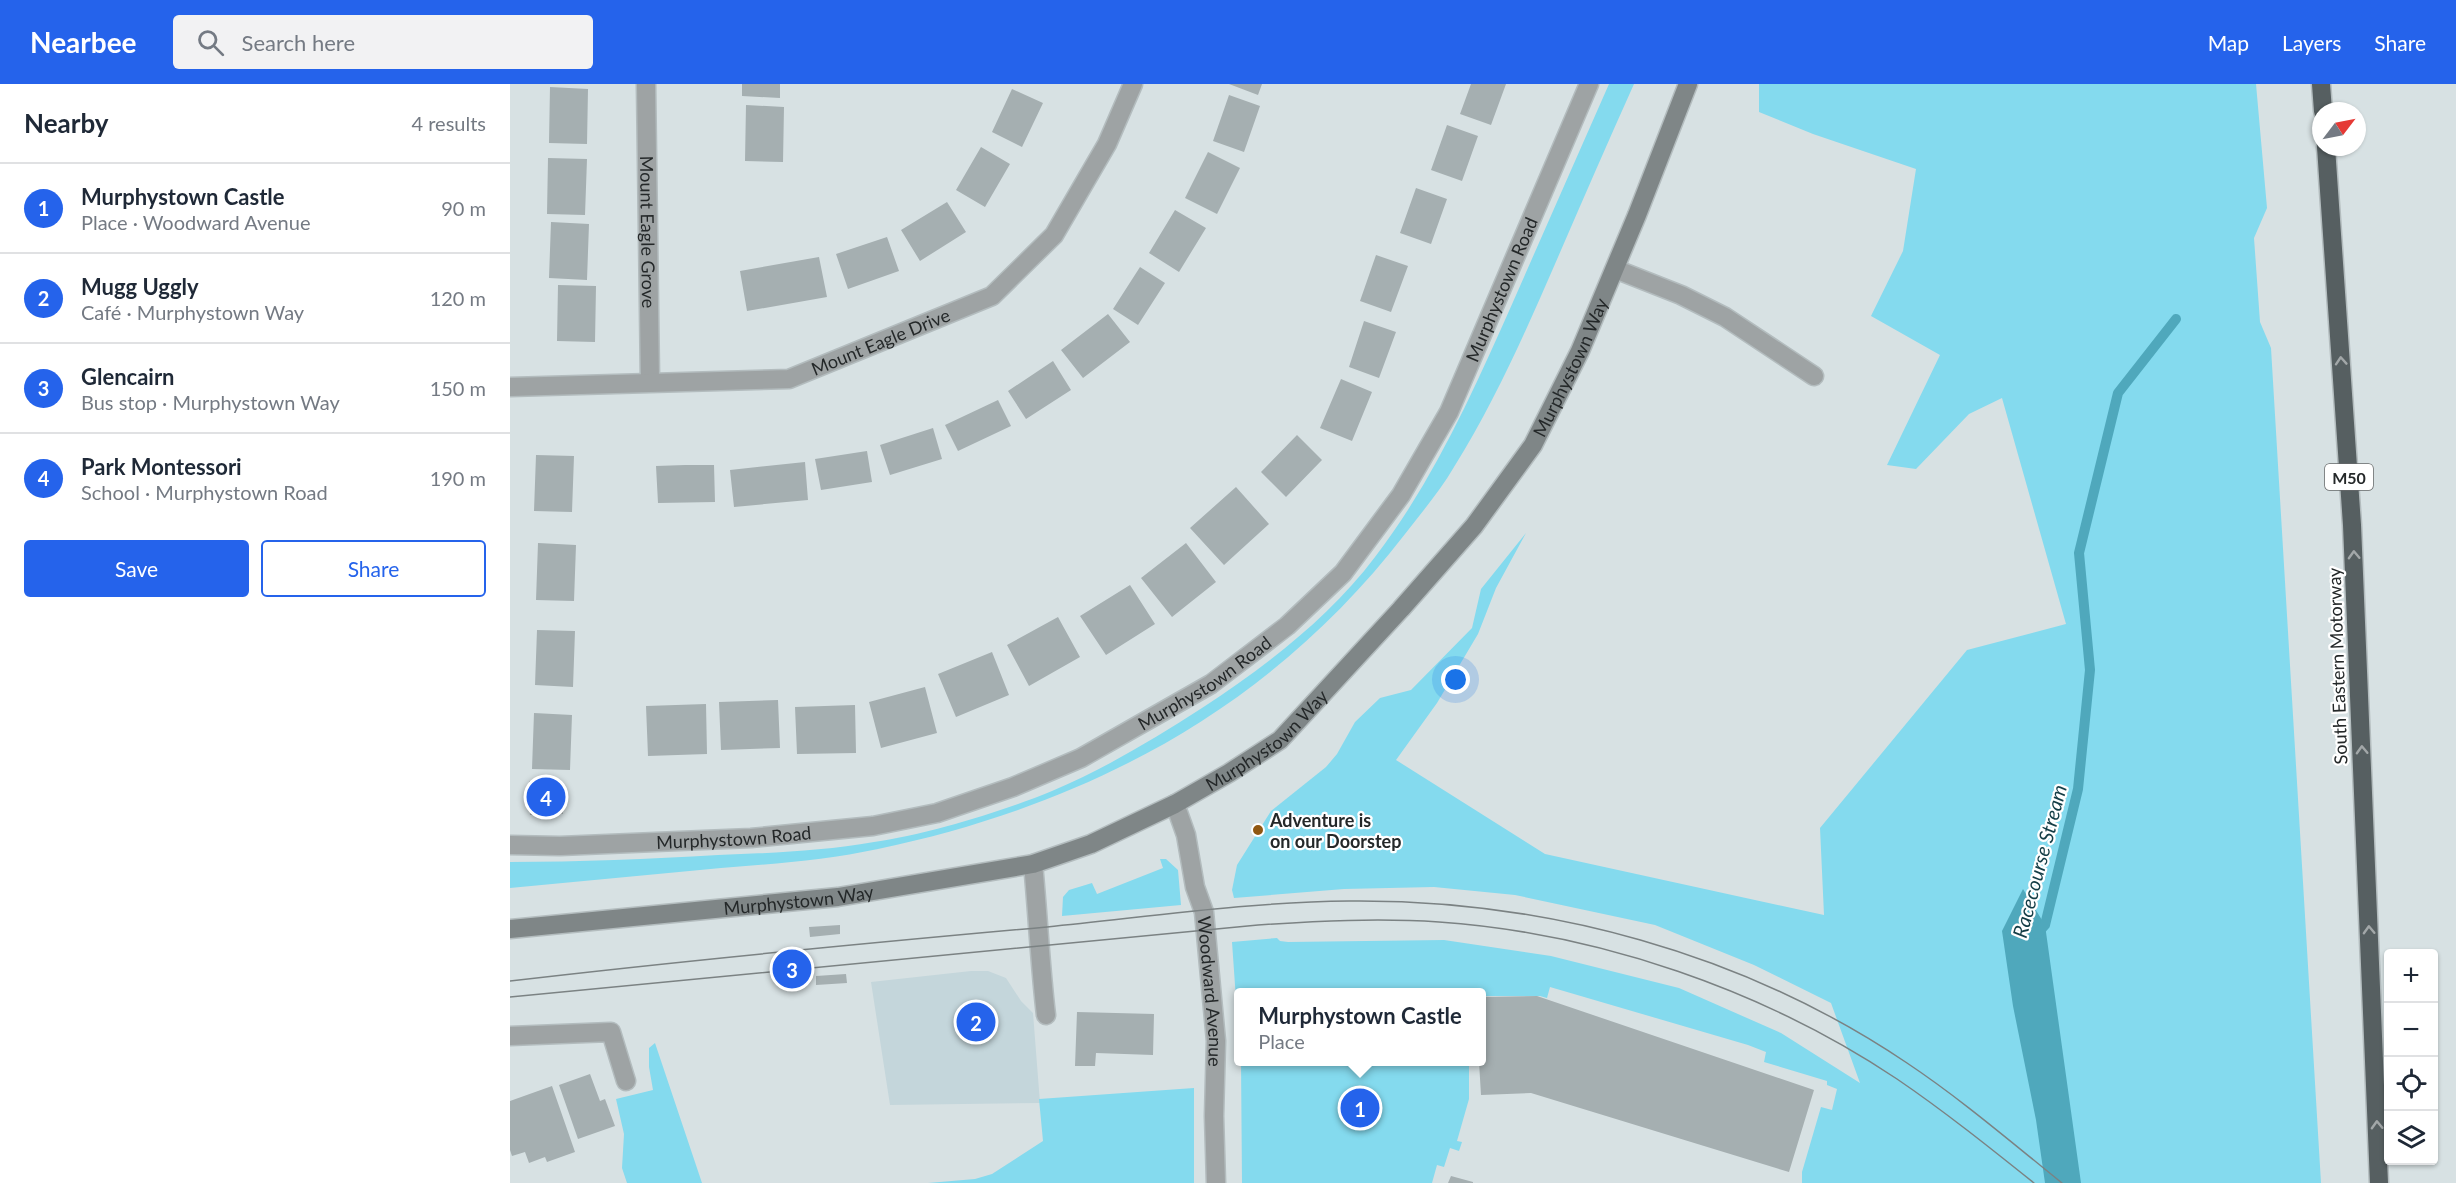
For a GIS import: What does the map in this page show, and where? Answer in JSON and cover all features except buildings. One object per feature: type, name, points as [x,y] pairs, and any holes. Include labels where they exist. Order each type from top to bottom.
[{"type":"highway","points":[[2321,84],[2322,102]]},
{"type":"highway","name":"South Eastern Motorway","points":[[2327,156],[2352,525],[2379,1183]]},
{"type":"street","name":"Mount Eagle Grove","points":[[646,84],[650,381]]},
{"type":"street","name":"Mount Eagle Drive","points":[[510,387],[650,381],[789,379],[992,296],[1054,235],[1107,144],[1133,84]]},
{"type":"street","name":"Murphystown Road","points":[[510,845],[560,846],[751,838],[873,826],[937,813],[1013,788],[1081,758],[1211,684],[1287,626],[1343,573],[1401,495],[1449,412],[1589,84]]},
{"type":"street","name":"Murphystown Way","points":[[510,929],[838,897],[1033,864],[1091,844],[1175,804],[1280,740],[1474,526],[1533,445],[1580,351],[1689,84]]},
{"type":"street","points":[[1615,269],[1681,295],[1725,317],[1814,376]]},
{"type":"street","name":"Woodward Avenue","points":[[1175,804],[1186,836],[1195,887],[1204,912],[1216,1041],[1214,1116],[1216,1183]]},
{"type":"street","points":[[1033,864],[1039,959],[1046,1016]]},
{"type":"street","points":[[510,1036],[611,1032],[626,1081]]},
{"type":"shaded area","points":[[1609,84],[1634,84],[1520,342],[1496,393],[1454,467],[1405,534],[1353,596],[1296,650],[1235,698],[1171,740],[1103,775],[1031,805],[956,830],[878,849],[820,859],[510,888],[510,862],[640,859],[816,850],[918,834],[965,821],[1032,799],[1091,773],[1166,731],[1250,675],[1295,640],[1338,600],[1375,557],[1416,497],[1452,434],[1483,368]]},
{"type":"shaded area","points":[[1759,84],[2256,84],[2267,208],[2254,238],[2260,322],[2271,348],[2321,1183],[1802,1183],[1802,1172],[1821,1107],[1832,1110],[1837,1089],[1827,1085],[1827,1081],[1764,1062],[1766,1052],[1748,1045],[1550,987],[1547,998],[1486,996],[1486,988],[1235,988],[1232,942],[1277,938],[1288,942],[1444,940],[1551,956],[1679,988],[1781,1033],[1860,1083],[1831,1003],[1754,965],[1655,925],[1515,895],[1434,887],[1344,889],[1234,898],[1232,890],[1237,865],[1271,811],[1326,767],[1337,754],[1355,722],[1380,698],[1411,690],[1472,628],[1481,589],[1526,533],[1496,588],[1478,634],[1437,703],[1396,760],[1545,854],[1824,915],[1820,828],[1967,650],[2066,624],[2002,398],[1969,414],[1916,469],[1887,465],[1940,355],[1871,316],[1903,251],[1916,169],[1813,134],[1759,112]]},
{"type":"shaded area","points":[[1160,859],[1166,859],[1178,870],[1181,905],[1062,916],[1063,897],[1069,890],[1092,883],[1097,894],[1163,868]]},
{"type":"shaded area","points":[[2023,889],[2045,925],[2081,1183],[2045,1183],[2002,931]]},
{"type":"shaded area","points":[[988,971],[1006,978],[1021,1001],[1033,1013],[1040,1103],[890,1105],[871,982]]},
{"type":"shaded area","points":[[655,1043],[702,1183],[627,1183],[622,1168],[624,1134],[616,1099],[653,1090],[649,1067],[649,1048]]},
{"type":"shaded area","points":[[1241,1066],[1469,1066],[1469,1099],[1457,1141],[1462,1142],[1459,1151],[1450,1148],[1444,1167],[1437,1165],[1432,1183],[1242,1183]]},
{"type":"shaded area","points":[[1194,1088],[1194,1183],[928,1183],[975,1179],[992,1174],[1043,1141],[1039,1099]]},
{"type":"waterway","name":"Racecourse Stream","points":[[2037,934],[2045,925],[2078,789],[2090,670],[2079,553],[2118,393],[2176,319]]},
{"type":"tram line","points":[[510,981],[778,952],[1274,904],[1349,901],[1423,903],[1496,910],[1569,922],[1640,940],[1710,963],[1779,991],[1844,1024],[1907,1063],[1966,1106],[2062,1183]]},
{"type":"tram line","points":[[510,997],[1258,925],[1393,920],[1499,928],[1619,953],[1678,971],[1792,1018],[1846,1047],[1897,1079],[1949,1116],[2034,1183]]},
{"type":"place","name":"Park Montessori","points":[[546,797]]},
{"type":"place","name":"Adventure is on our Doorstep","points":[[1258,830]]},
{"type":"place","name":"Glencairn","points":[[792,969]]},
{"type":"place","name":"Mugg Uggly","points":[[976,1022]]},
{"type":"place","name":"Murphystown Castle","points":[[1360,1108]]}]
